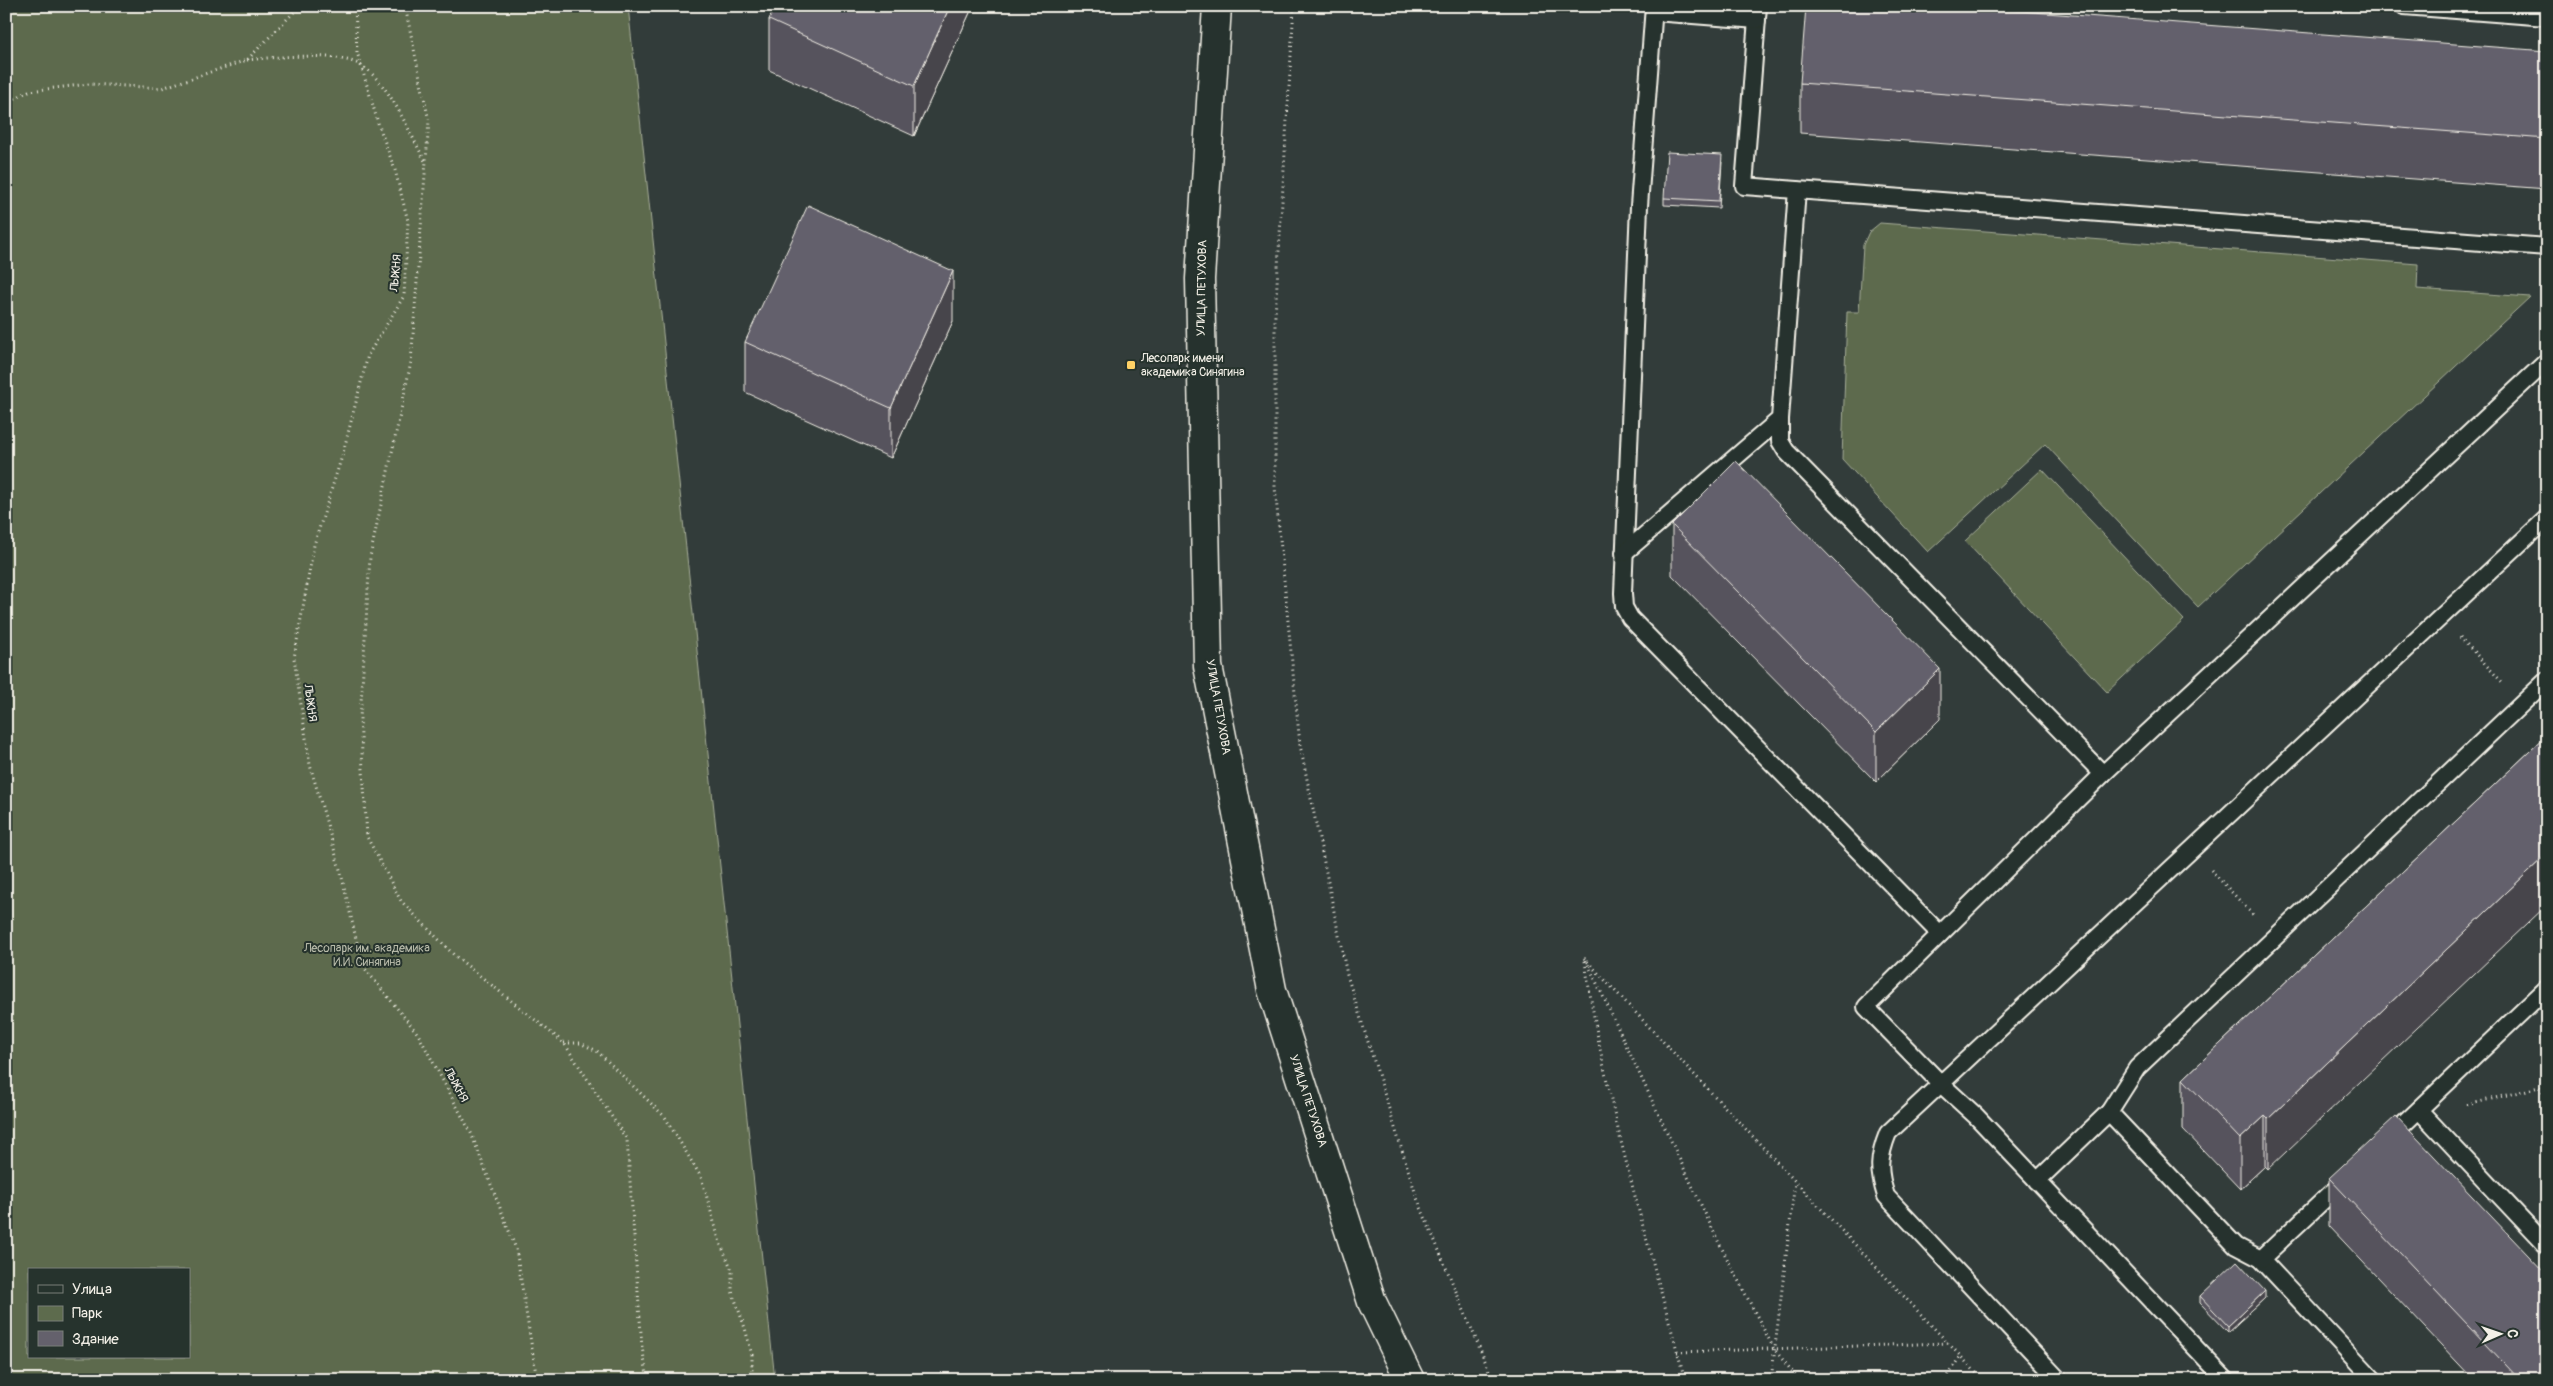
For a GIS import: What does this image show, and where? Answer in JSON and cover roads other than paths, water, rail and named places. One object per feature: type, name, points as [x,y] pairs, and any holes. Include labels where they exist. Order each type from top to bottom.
[{"type":"street","name":"УЛИЦА ПЕТУХОВА","points":[[1217,6],[1200,279],[1208,666],[1272,990],[1372,1302],[1410,1380]]},
{"type":"lane","points":[[2404,6],[2547,17]]},
{"type":"lane","points":[[1940,934],[1630,618],[1624,607],[1622,593],[1639,206],[1654,9],[1758,13],[1744,186],[2547,247]]},
{"type":"lane","points":[[1797,190],[1780,441],[1786,451],[2103,774]]},
{"type":"lane","points":[[2226,1380],[1976,1116],[1941,1084],[1866,1007],[2103,774],[2547,361]]},
{"type":"lane","points":[[1624,553],[1780,419]]},
{"type":"lane","points":[[2059,1380],[1886,1196],[1879,1175],[1880,1153],[1888,1133],[2547,518]]},
{"type":"lane","points":[[2037,1180],[2109,1112],[2137,1068],[2547,680]]},
{"type":"lane","points":[[2376,1151],[2421,1113],[2547,988]]},
{"type":"lane","points":[[2109,1112],[2236,1246],[2261,1259],[2374,1380]]},
{"type":"lane","points":[[2421,1113],[2547,1246]]},
{"type":"lane","points":[[2261,1259],[2354,1171]]},
{"type":"place","name":"Лесопарк имени академика Синягина","points":[[1131,365]]},
{"type":"park label","name":"Лесопарк им. академика И.И. Синягина","points":[[367,955]]}]
